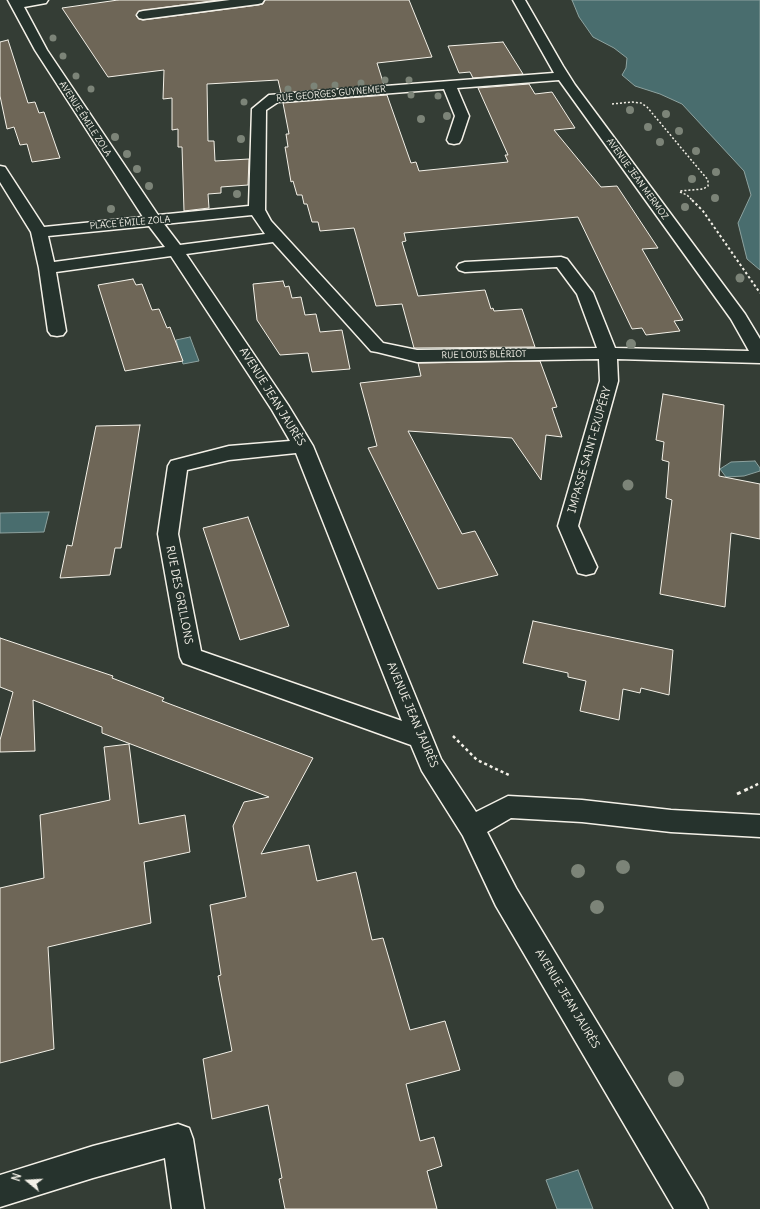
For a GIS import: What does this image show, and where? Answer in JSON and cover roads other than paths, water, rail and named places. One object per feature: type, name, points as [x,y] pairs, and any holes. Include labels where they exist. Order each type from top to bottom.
[{"type":"street","points":[[16,2],[42,0]]},
{"type":"street","points":[[143,15],[258,0]]},
{"type":"street","name":"AVENUE JEAN MERMOZ","points":[[519,0],[563,76],[739,318],[760,354]]},
{"type":"street","name":"AVENUE ÉMILE ZOLA","points":[[16,2],[41,50],[137,198],[163,235]]},
{"type":"street","name":"RUE GEORGES GUYNEMER","points":[[260,216],[259,109],[274,98],[563,76]]},
{"type":"street","points":[[449,85],[462,116],[454,140]]},
{"type":"street","points":[[2,175],[39,232],[47,268],[57,331]]},
{"type":"street","name":"PLACE ÉMILE ZOLA","points":[[47,268],[163,235],[260,216]]},
{"type":"street","name":"RUE LOUIS BLÉRIOT","points":[[260,216],[277,237],[377,347],[418,356],[608,353],[760,357]]},
{"type":"street","name":"PLACE ÉMILE ZOLA","points":[[39,232],[118,223],[163,235],[277,237]]},
{"type":"street","name":"AVENUE JEAN JAURÈS","points":[[163,235],[197,282],[281,409],[303,446],[420,738],[432,764],[472,828],[506,897],[692,1209]]},
{"type":"street","name":"IMPASSE SAINT-EXUPÉRY","points":[[465,267],[561,262],[585,293],[608,353],[609,381],[568,526],[586,567]]},
{"type":"street","name":"RUE DES GRILLONS","points":[[303,446],[229,452],[178,466],[168,534],[191,657],[420,738]]},
{"type":"street","points":[[472,828],[508,807],[582,810],[671,821],[760,826]]},
{"type":"street","points":[[0,1191],[93,1162],[178,1139],[188,1209]]},
{"type":"water","points":[[572,0],[760,0],[760,270],[747,259],[738,223],[751,195],[744,171],[682,104],[660,94],[635,86],[622,75],[626,68],[627,58],[614,48],[593,37],[579,17]]},
{"type":"water","points":[[190,337],[199,361],[183,364],[176,340]]},
{"type":"water","points":[[755,461],[760,468],[760,471],[744,476],[726,477],[720,469],[731,462]]},
{"type":"water","points":[[49,512],[44,532],[0,533],[0,513]]},
{"type":"water","points":[[578,1170],[593,1209],[557,1209],[546,1180]]}]
